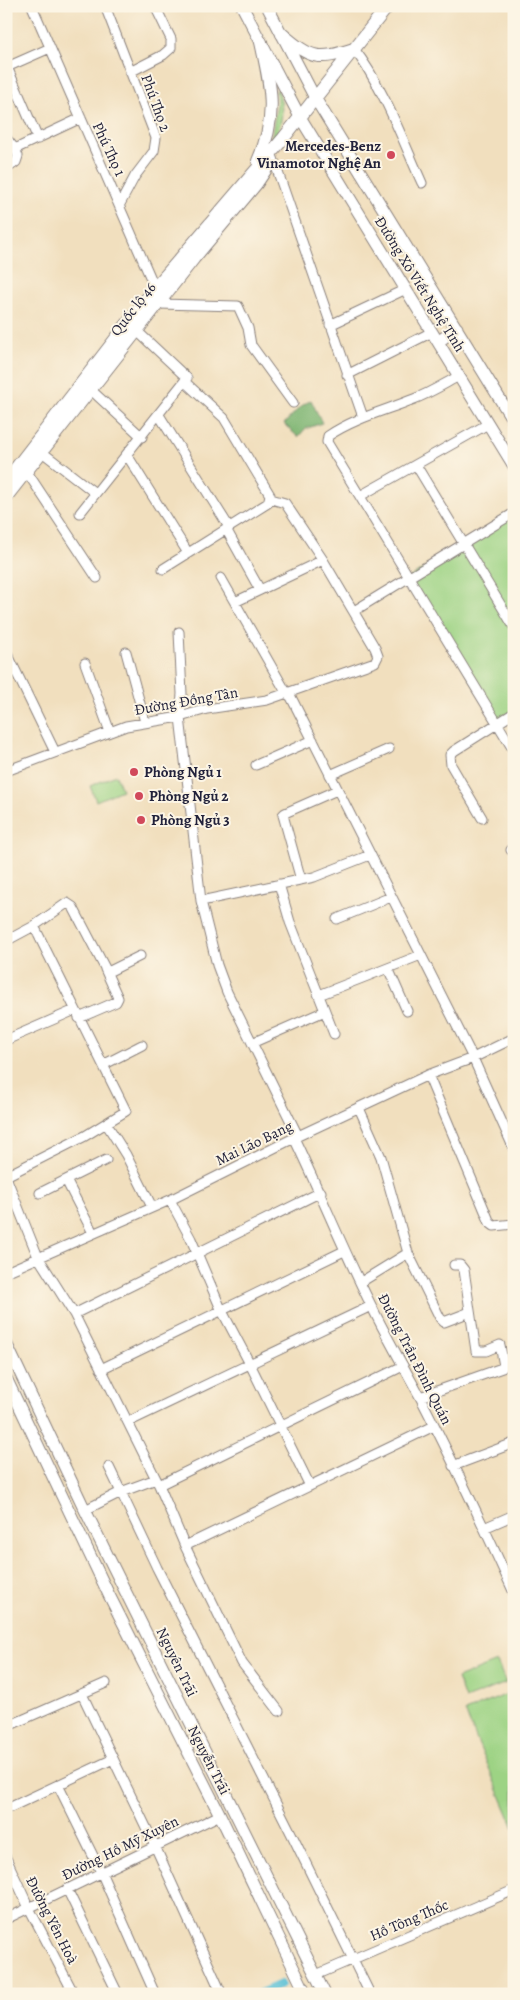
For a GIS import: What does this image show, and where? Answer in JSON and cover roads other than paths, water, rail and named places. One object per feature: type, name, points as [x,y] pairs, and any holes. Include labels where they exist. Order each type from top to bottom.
[{"type":"highway","name":"Quốc lộ 46","points":[[6,497],[27,472],[38,450],[155,288],[282,140],[388,6]]},
{"type":"highway","points":[[282,34],[302,51],[312,56],[325,57],[354,49]]},
{"type":"highway","points":[[249,177],[264,147],[272,119],[269,81],[261,42]]},
{"type":"highway","name":"Quốc lộ 46","points":[[6,481],[38,450],[159,304],[194,258],[256,184],[282,140]]},
{"type":"main road","name":"Đường Xô Viết Nghệ Tĩnh","points":[[242,6],[300,117],[514,466]]},
{"type":"main road","name":"Đường Xô Viết Nghệ Tĩnh","points":[[267,6],[315,98],[514,422]]},
{"type":"main road","points":[[435,337],[457,328]]},
{"type":"main road","name":"Nguyên Trãi","points":[[6,1342],[85,1510],[325,1994]]},
{"type":"main road","name":"Nguyễn Trãi","points":[[6,1378],[109,1595],[220,1815],[306,1994]]},
{"type":"main road","points":[[299,1982],[316,1975]]},
{"type":"street","name":"Phú Thọ 1","points":[[32,6],[80,118],[120,204],[155,288],[159,304]]},
{"type":"street","name":"Phú Thọ 2","points":[[105,6],[155,133],[156,144],[154,151],[135,176],[120,204]]},
{"type":"street","points":[[130,72],[163,55],[171,48],[171,39],[155,6]]},
{"type":"street","points":[[38,139],[7,66],[50,48]]},
{"type":"street","points":[[354,49],[366,63],[422,183]]},
{"type":"street","points":[[15,150],[80,118]]},
{"type":"street","points":[[6,138],[18,156],[16,162],[6,169]]},
{"type":"street","points":[[273,158],[363,417]]},
{"type":"street","points":[[330,324],[406,289]]},
{"type":"street","points":[[159,304],[238,306],[248,328],[251,345],[293,403]]},
{"type":"street","points":[[80,513],[185,382],[186,376],[137,331]]},
{"type":"street","points":[[347,375],[435,337]]},
{"type":"street","points":[[459,376],[415,399],[363,417],[342,427],[327,439],[330,448],[514,751]]},
{"type":"street","points":[[163,569],[268,503],[270,499],[270,495],[224,418],[185,382]]},
{"type":"street","points":[[90,389],[142,437]]},
{"type":"street","points":[[160,415],[227,528],[260,590]]},
{"type":"street","points":[[360,496],[488,424]]},
{"type":"street","points":[[38,450],[95,493]]},
{"type":"street","points":[[127,455],[188,553]]},
{"type":"street","points":[[416,465],[514,627]]},
{"type":"street","points":[[27,472],[96,578]]},
{"type":"street","points":[[270,499],[285,503],[354,611],[514,513]]},
{"type":"street","points":[[235,602],[323,560]]},
{"type":"street","points":[[221,578],[287,694],[291,697],[473,1058],[514,1149]]},
{"type":"street","name":"Đường Đồng Tân","points":[[6,770],[110,732],[145,722],[180,717],[208,709],[257,702],[287,694],[373,664],[377,660],[378,654],[354,611]]},
{"type":"street","name":"Đường Trần Đình Quán","points":[[179,632],[182,694],[180,717],[201,901],[220,974],[321,1192],[344,1251],[420,1397],[514,1593]]},
{"type":"street","points":[[6,651],[55,752]]},
{"type":"street","points":[[126,652],[145,722]]},
{"type":"street","points":[[84,663],[110,732]]},
{"type":"street","points":[[482,818],[451,765],[449,758],[454,750],[514,714]]},
{"type":"street","points":[[256,765],[313,740]]},
{"type":"street","points":[[330,775],[389,749]]},
{"type":"street","points":[[301,880],[283,815],[337,790]]},
{"type":"street","points":[[201,901],[328,873],[370,855]]},
{"type":"street","points":[[279,884],[290,922],[334,1034]]},
{"type":"street","points":[[337,920],[391,897]]},
{"type":"street","points":[[6,941],[34,926],[63,904],[71,904],[118,998],[116,1002],[6,1040]]},
{"type":"street","points":[[34,926],[126,1109],[106,1123],[6,1177],[38,1257],[74,1314],[157,1482],[185,1546],[245,1668],[279,1711]]},
{"type":"street","points":[[319,995],[421,955]]},
{"type":"street","points":[[105,969],[110,970],[140,956]]},
{"type":"street","points":[[388,968],[407,1011]]},
{"type":"street","points":[[252,1043],[325,1011]]},
{"type":"street","name":"Mai Lão Bạng","points":[[6,1272],[170,1200],[296,1137],[428,1075],[473,1058],[514,1038]]},
{"type":"street","points":[[103,1065],[142,1045]]},
{"type":"street","points":[[428,1075],[490,1223],[494,1226],[514,1224]]},
{"type":"street","points":[[358,1108],[381,1157],[408,1253],[440,1318],[444,1322],[470,1312]]},
{"type":"street","points":[[106,1123],[126,1156],[152,1207]]},
{"type":"street","points":[[40,1193],[106,1160]]},
{"type":"street","points":[[66,1180],[92,1233]]},
{"type":"street","points":[[74,1314],[321,1192]]},
{"type":"street","points":[[170,1200],[197,1254],[221,1309],[310,1486]]},
{"type":"street","points":[[101,1369],[221,1309],[344,1251]]},
{"type":"street","points":[[361,1282],[408,1253]]},
{"type":"street","points":[[420,1397],[504,1366],[500,1345],[486,1351],[476,1351],[464,1270],[460,1265],[454,1265]]},
{"type":"street","points":[[128,1422],[371,1306]]},
{"type":"street","points":[[85,1510],[121,1492],[157,1482],[281,1426],[403,1366]]},
{"type":"street","points":[[185,1546],[434,1426]]},
{"type":"street","points":[[453,1466],[514,1443]]},
{"type":"street","points":[[109,1467],[157,1568],[354,1958],[370,1994]]},
{"type":"street","points":[[484,1528],[514,1515]]},
{"type":"street","points":[[6,1727],[106,1683]]},
{"type":"street","points":[[82,1694],[156,1846],[220,1990],[214,1994]]},
{"type":"street","points":[[11,1807],[113,1759]]},
{"type":"street","points":[[58,1785],[101,1872],[155,1994]]},
{"type":"street","name":"Đường Hồ Mỹ Xuyên","points":[[6,1919],[220,1815]]},
{"type":"street","name":"Đường Yên Hoà","points":[[6,1858],[29,1908],[74,1994]]},
{"type":"street","points":[[68,1889],[118,1994]]},
{"type":"street","name":"Hồ Tông Thốc","points":[[316,1975],[514,1890]]},
{"type":"waterway","points":[[258,1994],[281,1984]]},
{"type":"place","name":"Mercedes-Benz Vinamotor Nghệ An","points":[[391,155]]},
{"type":"place","name":"Phòng Ngủ 1","points":[[134,772]]},
{"type":"place","name":"Phòng Ngủ 2","points":[[139,796]]},
{"type":"place","name":"Phòng Ngủ 3","points":[[141,820]]}]
